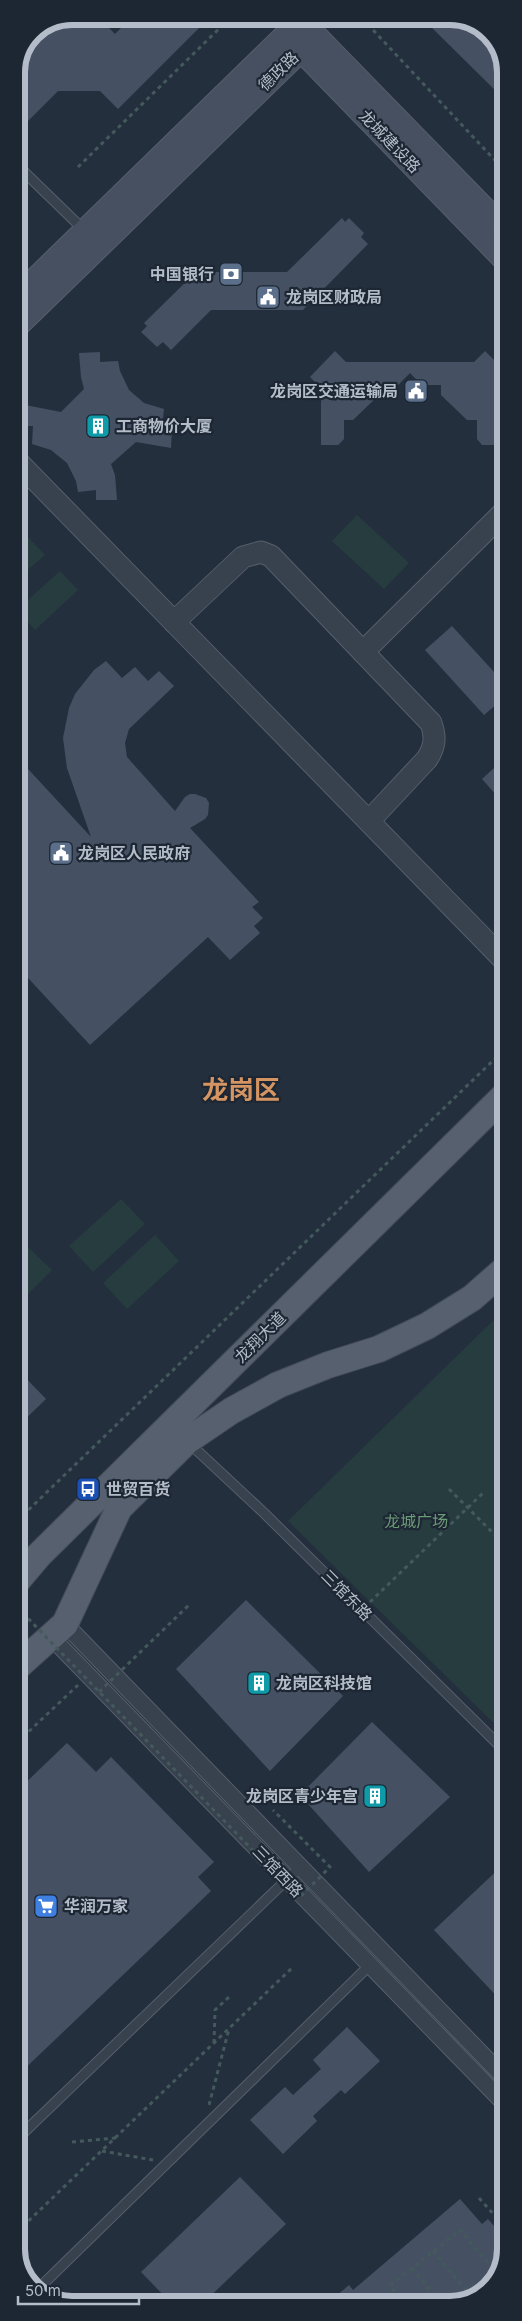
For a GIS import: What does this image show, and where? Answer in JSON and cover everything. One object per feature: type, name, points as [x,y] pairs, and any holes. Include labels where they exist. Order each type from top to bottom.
[{"type":"main road","name":"龙城建设路","points":[[300,29],[497,223]]},
{"type":"main road","name":"龙城建设路","points":[[300,29],[497,250]]},
{"type":"main road","name":"德政路","points":[[25,290],[300,29]]},
{"type":"main road","name":"德政路","points":[[25,317],[300,29]]},
{"type":"main road","name":"龙翔大道","points":[[25,1572],[40,1554],[497,1103]]},
{"type":"main road","points":[[25,1660],[58,1631],[119,1508],[187,1441],[231,1411],[278,1385],[379,1349],[427,1326],[472,1298],[497,1276]]},
{"type":"street","points":[[25,469],[497,953]]},
{"type":"street","points":[[363,652],[497,519]]},
{"type":"street","points":[[174,622],[243,557],[261,552],[271,556],[426,717],[434,731],[433,749],[426,759],[369,821]]},
{"type":"street","name":"三馆西路","points":[[58,1631],[300,1866],[497,2070]]},
{"type":"street","name":"三馆西路","points":[[58,1631],[287,1880],[497,2096]]},
{"type":"lane","points":[[25,173],[85,232]]},
{"type":"lane","name":"三馆东路","points":[[187,1441],[263,1512],[497,1743]]},
{"type":"lane","points":[[25,2131],[300,1866]]},
{"type":"lane","points":[[42,2285],[370,1965]]},
{"type":"path","points":[[78,167],[223,25]]},
{"type":"path","points":[[370,25],[497,162]]},
{"type":"path","points":[[25,1513],[497,1057]]},
{"type":"path","points":[[448,1489],[497,1538]]},
{"type":"path","points":[[362,1610],[483,1493]]},
{"type":"path","points":[[99,1692],[191,1602]]},
{"type":"path","points":[[25,1615],[299,1898],[330,1866],[273,1810]]},
{"type":"path","points":[[25,1735],[85,1678]]},
{"type":"path","points":[[25,2224],[294,1966]]},
{"type":"path","points":[[214,2043],[215,2010],[229,1997]]},
{"type":"path","points":[[208,2107],[229,2028]]},
{"type":"path","points":[[72,2142],[116,2138]]},
{"type":"path","points":[[102,2151],[159,2161]]},
{"type":"path","points":[[479,2198],[497,2218]]},
{"type":"path","points":[[398,2296],[390,2286],[460,2230],[493,2268]]},
{"type":"path","points":[[433,2252],[468,2292]]},
{"type":"path","points":[[412,2268],[435,2296]]},
{"type":"green space","points":[[357,515],[409,563],[384,589],[332,541]]},
{"type":"green space","points":[[25,536],[45,555],[25,572]]},
{"type":"green space","points":[[60,571],[78,590],[35,630],[25,619],[25,603]]},
{"type":"green space","points":[[121,1199],[145,1224],[93,1272],[69,1246]]},
{"type":"green space","points":[[155,1235],[179,1261],[127,1309],[103,1283]]},
{"type":"green space","points":[[25,1245],[52,1270],[25,1297]]},
{"type":"green space","name":"龙城广场","points":[[497,1317],[497,1726],[288,1521]]},
{"type":"building","points":[[72,25],[106,25],[115,34],[124,25],[202,25],[118,109],[100,91],[58,91],[25,124],[26,63],[33,46],[46,33],[54,29]]},
{"type":"building","points":[[429,25],[462,27],[473,31],[481,37],[491,49],[496,63],[497,92]]},
{"type":"building","points":[[342,218],[345,222],[349,218],[364,233],[361,237],[368,244],[303,310],[211,310],[171,350],[163,342],[157,347],[141,332],[147,326],[144,323],[196,272],[287,272]]},
{"type":"building","points":[[335,351],[346,362],[474,362],[485,351],[497,363],[497,445],[482,445],[477,439],[477,420],[467,420],[441,395],[441,385],[422,385],[410,373],[398,385],[379,385],[379,395],[353,420],[344,420],[344,439],[338,445],[321,445],[321,388],[310,377]]},
{"type":"building","name":"工商物价大厦","points":[[100,352],[100,362],[118,361],[120,371],[129,390],[144,403],[164,409],[162,427],[172,427],[171,448],[136,442],[111,464],[115,475],[117,500],[96,500],[96,490],[78,492],[76,481],[67,463],[51,450],[32,444],[33,426],[25,426],[25,405],[61,412],[84,389],[79,353]]},
{"type":"building","points":[[452,626],[497,675],[497,704],[484,715],[425,650]]},
{"type":"building","points":[[106,661],[122,678],[135,667],[148,681],[159,671],[174,686],[129,729],[125,743],[127,757],[175,811],[185,797],[190,794],[206,798],[209,803],[208,815],[190,828],[259,902],[252,907],[263,918],[254,926],[260,933],[230,960],[208,937],[90,1045],[25,975],[25,766],[91,837],[67,768],[63,738],[69,708],[75,694],[94,670]]},
{"type":"building","points":[[497,765],[497,796],[482,779]]},
{"type":"building","points":[[25,1377],[46,1399],[25,1419]]},
{"type":"building","name":"龙岗区科技馆","points":[[246,1600],[343,1696],[270,1771],[176,1669]]},
{"type":"building","name":"龙岗区青少年宫","points":[[372,1722],[450,1797],[369,1872],[300,1795]]},
{"type":"building","points":[[67,1743],[96,1772],[111,1757],[214,1862],[198,1877],[211,1891],[25,2068],[25,1783]]},
{"type":"building","points":[[497,1870],[497,1996],[434,1930]]},
{"type":"building","points":[[347,2027],[380,2061],[345,2094],[341,2090],[313,2116],[317,2121],[283,2154],[250,2120],[285,2087],[293,2095],[321,2069],[313,2060]]},
{"type":"building","points":[[240,2177],[286,2224],[210,2296],[164,2296],[141,2272]]},
{"type":"building","points":[[460,2199],[482,2224],[488,2219],[497,2230],[497,2255],[491,2272],[473,2290],[450,2296],[336,2296],[349,2285],[353,2290]]},
{"type":"place","name":"中国银行","points":[[231,274]]},
{"type":"place","name":"龙岗区财政局","points":[[268,297]]},
{"type":"place","name":"龙岗区交通运输局","points":[[416,391]]},
{"type":"place","name":"工商物价大厦","points":[[98,426]]},
{"type":"place","name":"龙岗区人民政府","points":[[61,853]]},
{"type":"place","name":"世贸百货","points":[[88,1489]]},
{"type":"place","name":"龙岗区科技馆","points":[[259,1683]]},
{"type":"place","name":"龙岗区青少年宫","points":[[375,1796]]},
{"type":"place","name":"华润万家","points":[[46,1906]]},
{"type":"district","name":"龙岗区","points":[[241,1090]]}]
